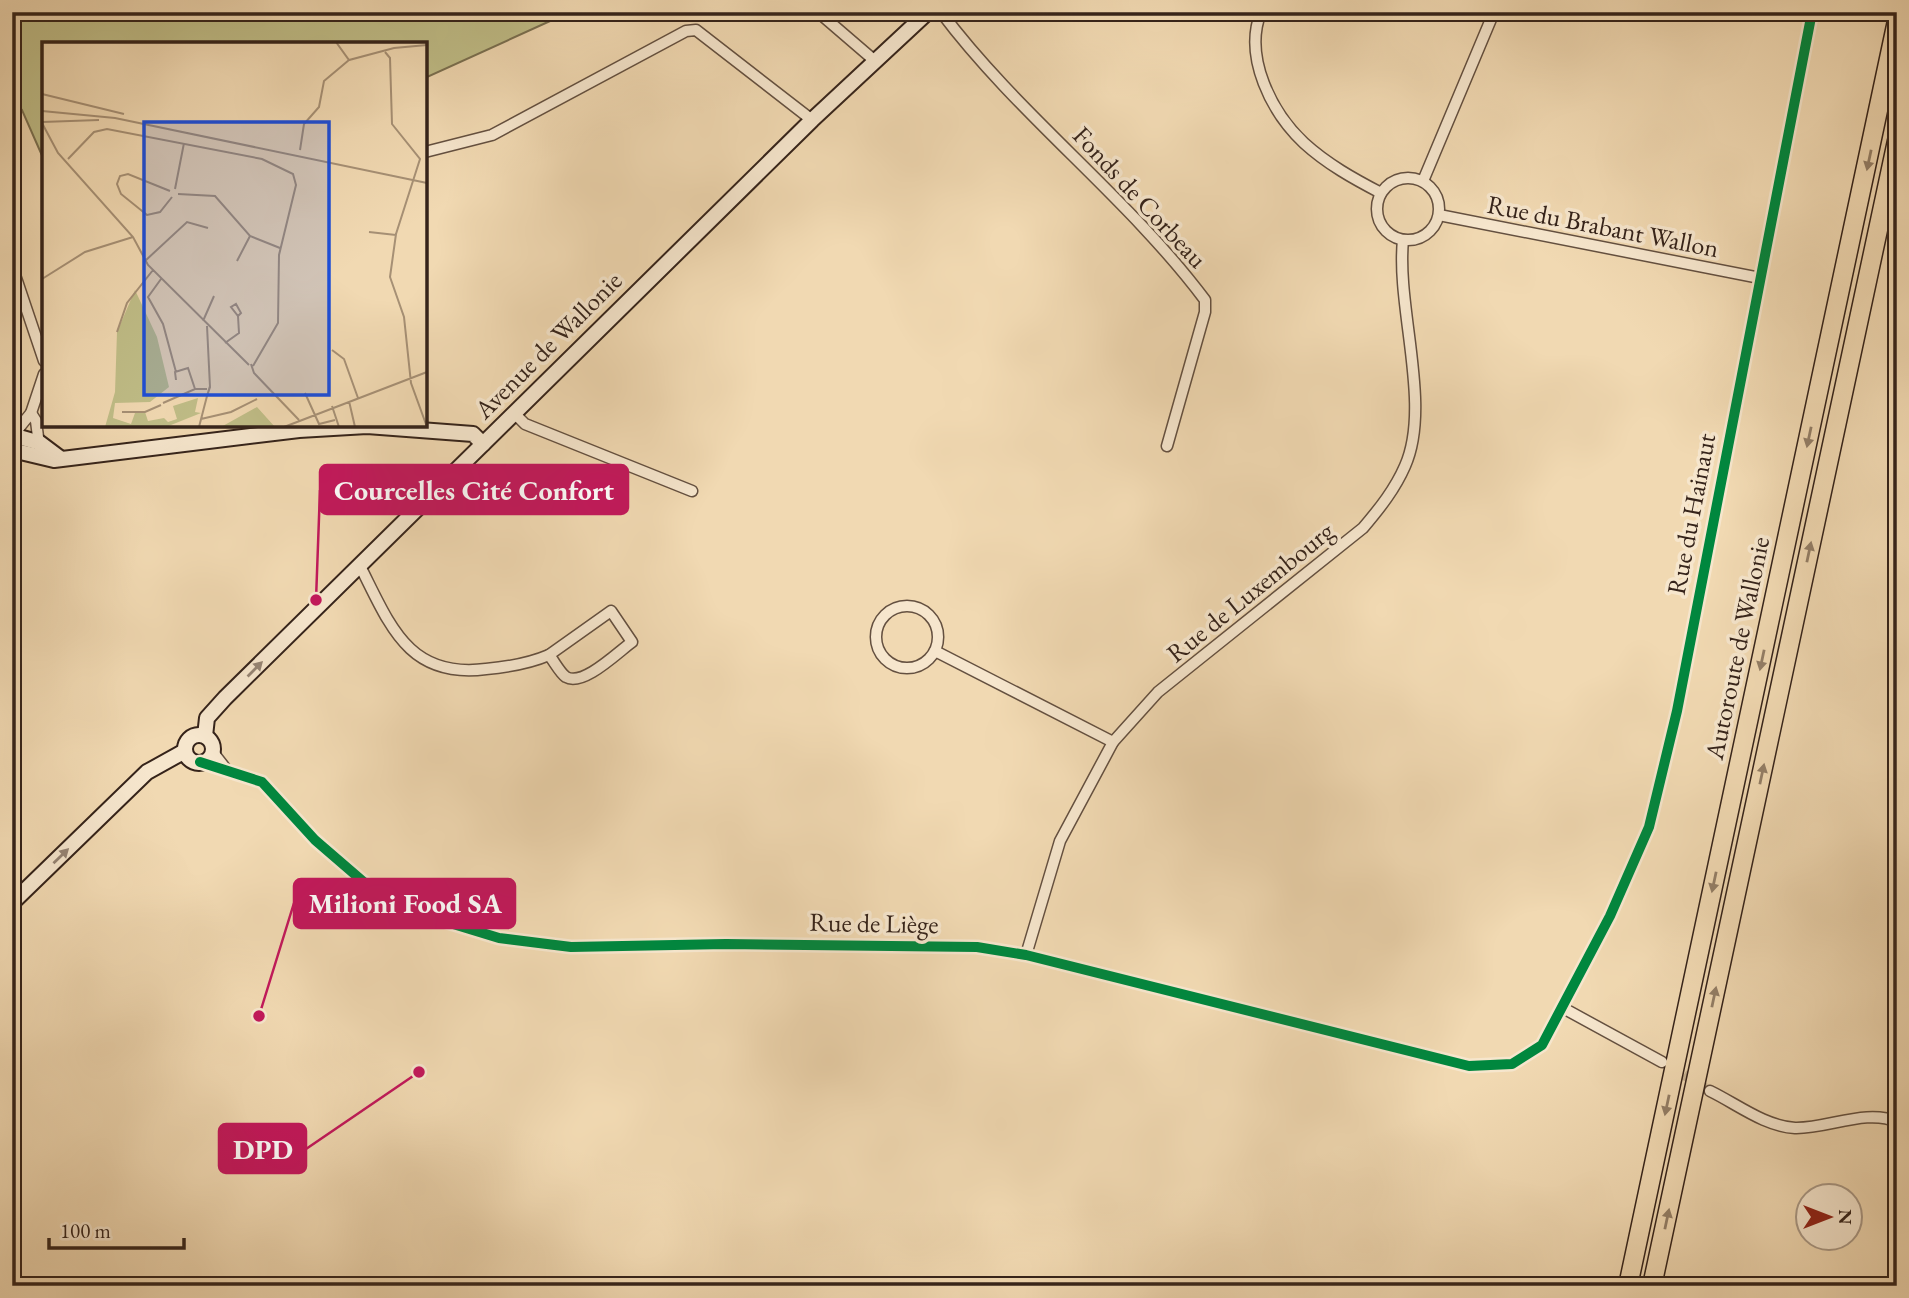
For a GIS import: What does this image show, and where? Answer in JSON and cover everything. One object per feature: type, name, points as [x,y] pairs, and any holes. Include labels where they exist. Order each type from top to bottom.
[{"type":"highway","name":"Autoroute de Wallonie","points":[[1628,1286],[1897,21]]},
{"type":"highway","name":"Autoroute de Wallonie","points":[[1652,1286],[1897,141]]},
{"type":"street","points":[[818,12],[875,61]]},
{"type":"street","name":"Avenue de Wallonie","points":[[205,736],[207,718],[812,120],[928,12]]},
{"type":"street","name":"Fonds de Corbeau","points":[[940,12],[1000,79],[1159,244],[1205,300],[1205,312],[1167,446]]},
{"type":"street","points":[[1261,12],[1257,21],[1256,52],[1263,84],[1278,111],[1303,142],[1340,171],[1381,193]]},
{"type":"street","points":[[1423,181],[1494,12]]},
{"type":"street","name":"Rue du Hainaut","points":[[1563,1008],[1610,916],[1649,827],[1677,710],[1812,12]]},
{"type":"street","points":[[427,151],[492,135],[686,31],[696,30],[812,120]]},
{"type":"street","points":[[1404,178],[1423,181],[1436,195],[1439,215],[1430,232],[1413,240],[1394,237],[1380,222],[1378,203],[1381,193],[1387,186],[1404,178]]},
{"type":"street","name":"Rue du Brabant Wallon","points":[[1439,215],[1760,278]]},
{"type":"street","name":"Rue de Luxembourg","points":[[1026,955],[1060,841],[1113,742],[1158,692],[1363,528],[1391,494],[1407,463],[1415,420],[1400,279],[1403,240]]},
{"type":"street","points":[[12,266],[42,354]]},
{"type":"street","points":[[13,434],[31,413],[42,380]]},
{"type":"street","points":[[31,413],[40,443]]},
{"type":"street","points":[[514,414],[525,424],[692,491]]},
{"type":"street","points":[[20,452],[61,459],[74,455],[299,430],[350,427]]},
{"type":"street","points":[[379,427],[473,435],[483,444]]},
{"type":"street","points":[[13,434],[40,443],[61,459]]},
{"type":"street","points":[[13,434],[20,452]]},
{"type":"street","points":[[20,452],[40,443]]},
{"type":"street","points":[[360,566],[391,626],[411,652],[428,663],[448,670],[469,671],[523,664],[549,655],[611,611],[632,642],[586,677],[574,679],[565,676],[549,655]]},
{"type":"street","points":[[898,607],[918,608],[927,613],[938,630],[935,651],[924,664],[916,667],[890,664],[878,649],[876,639],[881,619],[898,607]]},
{"type":"street","points":[[935,651],[1113,742]]},
{"type":"street","points":[[212,751],[208,759],[200,762],[189,758],[185,751],[187,742],[193,736],[205,736],[211,743],[212,751],[226,769]]},
{"type":"street","points":[[12,904],[147,772],[185,751]]},
{"type":"street","name":"Rue de Liège","points":[[200,762],[262,782],[315,840],[366,884],[427,916],[499,938],[571,947],[726,944],[977,947],[1026,955],[1469,1066],[1512,1065],[1542,1045],[1563,1008]]},
{"type":"street","points":[[1563,1008],[1662,1062]]},
{"type":"street","points":[[1710,1091],[1779,1126],[1817,1126],[1870,1118],[1897,1122]]},
{"type":"shaded area","points":[[12,12],[570,12],[427,77],[427,42],[42,42],[42,155],[22,110],[12,115]]},
{"type":"tunnel","points":[[1671,1067],[1710,1091]]},
{"type":"cycle path","points":[[200,762],[262,782],[315,840],[366,884],[427,916],[499,938],[571,947],[726,944],[977,947],[1026,955],[1469,1066],[1512,1064],[1542,1045],[1610,916],[1649,827],[1677,711],[1812,12]]},
{"type":"place","name":"Courcelles Cité Confort","points":[[316,600]]},
{"type":"place","name":"Milioni Food SA","points":[[259,1016]]},
{"type":"place","name":"DPD","points":[[419,1072]]}]
